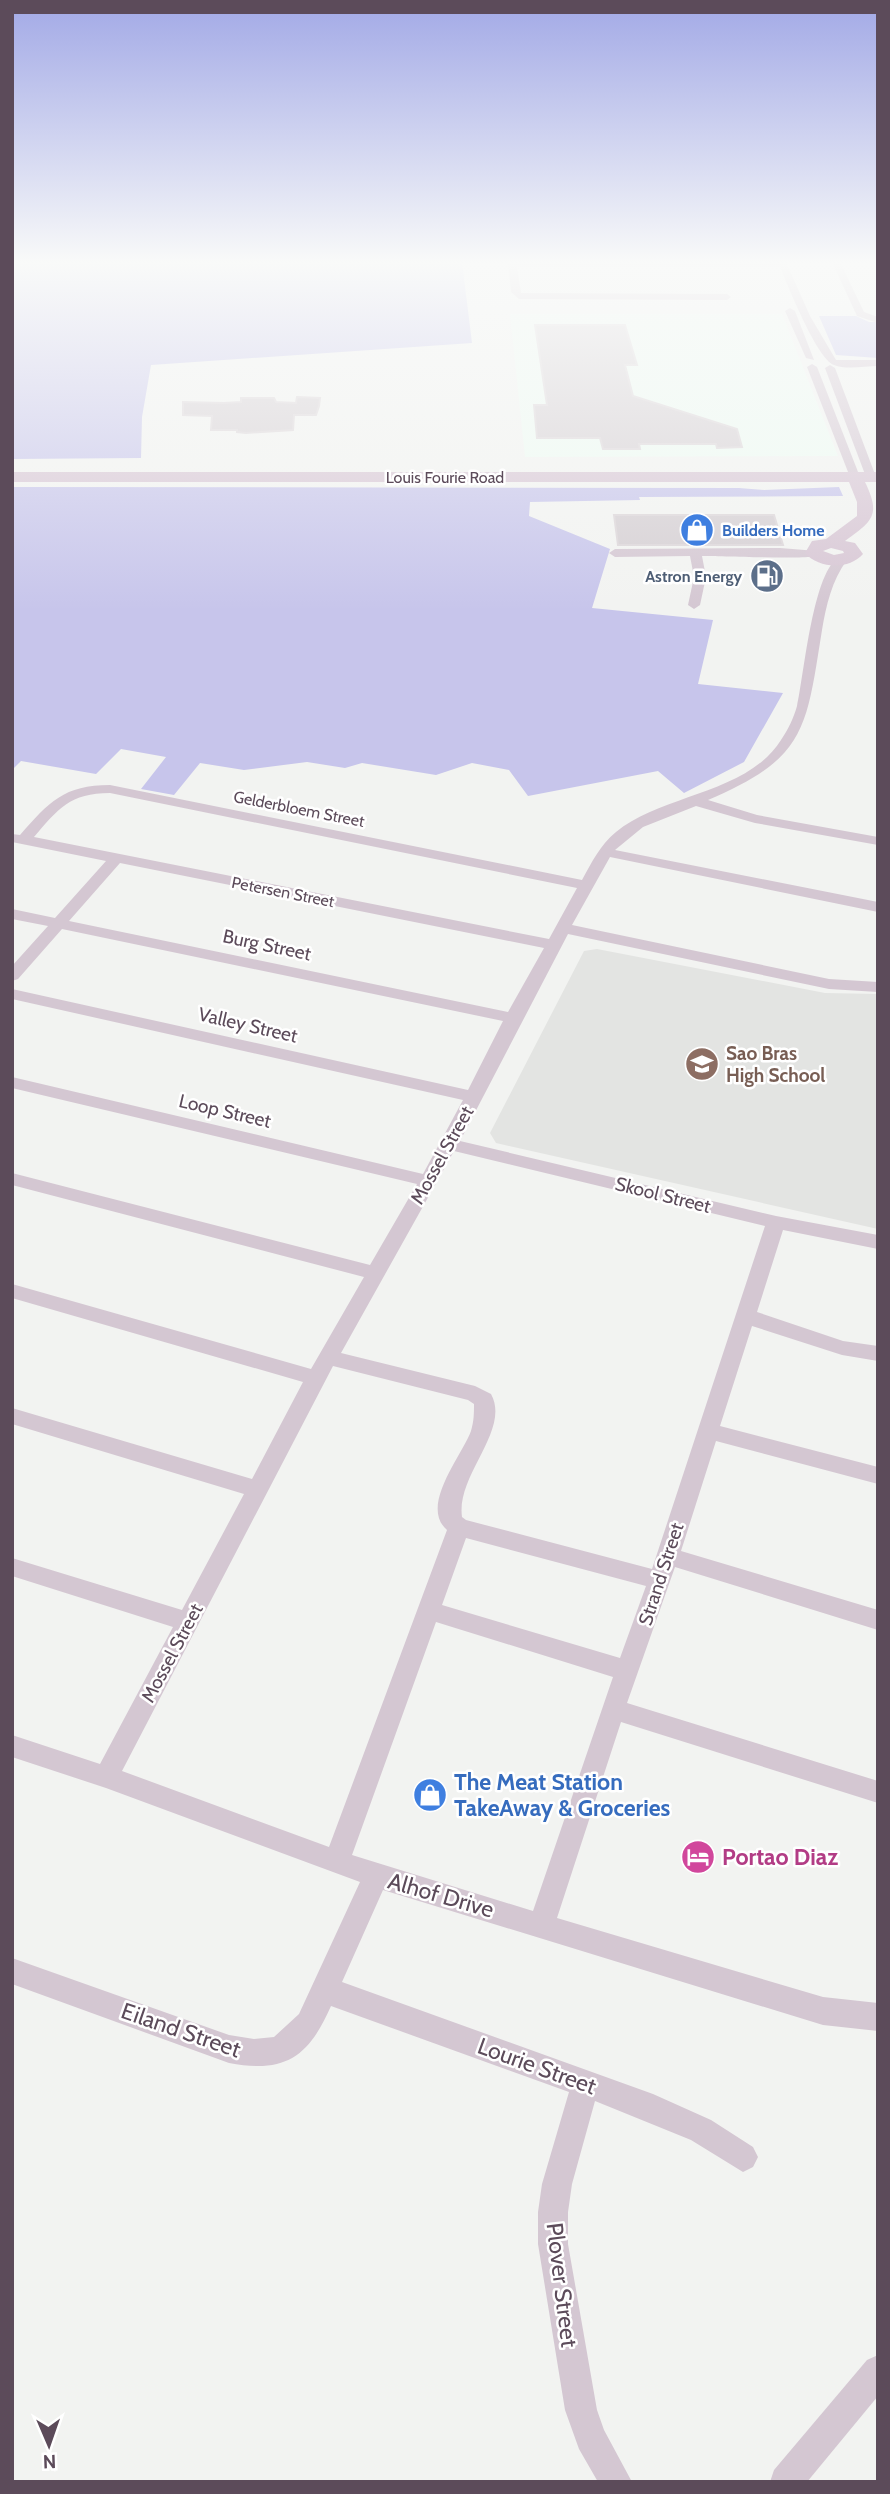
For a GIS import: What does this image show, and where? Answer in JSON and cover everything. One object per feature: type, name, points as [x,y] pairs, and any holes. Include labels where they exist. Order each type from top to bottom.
[{"type":"main road","name":"Louis Fourie Road","points":[[12,477],[870,483]]},
{"type":"main road","name":"Louis Fourie Road","points":[[12,483],[870,483]]},
{"type":"main road","points":[[821,551],[864,518],[870,483]]},
{"type":"main road","points":[[821,551],[855,552],[851,537],[870,524],[878,513]]},
{"type":"street","points":[[819,378],[870,483]]},
{"type":"street","points":[[837,378],[870,483]]},
{"type":"street","points":[[615,553],[821,551],[824,567],[819,592],[821,601]]},
{"type":"street","points":[[694,605],[701,577],[695,552]]},
{"type":"street","points":[[821,601],[827,592],[832,569],[855,552]]},
{"type":"street","name":"Mossel Street","points":[[106,1777],[316,1378],[449,1144],[513,1018],[605,852],[625,830],[742,778],[777,754],[786,743],[803,707],[821,601]]},
{"type":"street","name":"Gelderbloem Street","points":[[18,838],[60,799],[81,790],[110,789],[586,885]]},
{"type":"street","points":[[695,801],[755,819],[878,841]]},
{"type":"street","name":"Petersen Street","points":[[18,838],[553,945]]},
{"type":"street","points":[[605,852],[878,907]]},
{"type":"street","points":[[12,976],[116,859]]},
{"type":"street","name":"Burg Street","points":[[12,914],[513,1018]]},
{"type":"street","points":[[563,928],[829,984],[878,987]]},
{"type":"street","name":"Valley Street","points":[[12,994],[474,1097]]},
{"type":"street","name":"Loop Street","points":[[12,1082],[428,1181]]},
{"type":"street","name":"Skool Street","points":[[449,1144],[776,1222],[878,1242]]},
{"type":"street","points":[[12,1180],[375,1273]]},
{"type":"street","name":"Strand Street","points":[[541,1925],[613,1709],[660,1580],[776,1222]]},
{"type":"street","points":[[12,1291],[316,1378]]},
{"type":"street","points":[[746,1316],[831,1345],[878,1354]]},
{"type":"street","points":[[328,1357],[462,1390],[484,1400],[486,1419],[449,1497],[451,1521],[459,1527],[660,1580]]},
{"type":"street","points":[[12,1416],[258,1490]]},
{"type":"street","points":[[707,1431],[878,1476]]},
{"type":"street","points":[[336,1862],[459,1527]]},
{"type":"street","points":[[668,1556],[878,1620]]},
{"type":"street","points":[[12,1567],[188,1622]]},
{"type":"street","points":[[428,1610],[627,1671]]},
{"type":"street","points":[[613,1709],[878,1792]]},
{"type":"street","name":"Alhof Drive","points":[[12,1746],[106,1777],[376,1876],[823,2011],[878,2017]]},
{"type":"street","name":"Eiland Street","points":[[12,1971],[229,2049],[256,2054],[279,2051],[298,2037],[309,2024],[376,1876]]},
{"type":"street","name":"Lourie Street","points":[[325,1990],[643,2104],[701,2130],[743,2157]]},
{"type":"street","name":"Plover Street","points":[[586,2082],[557,2184],[552,2213],[553,2244],[581,2410],[590,2438],[616,2482]]},
{"type":"street","points":[[786,2482],[878,2371]]},
{"type":"shaded area","points":[[12,378],[149,378],[142,417],[141,458],[12,459]]},
{"type":"shaded area","points":[[517,378],[807,378],[838,456],[525,457]]},
{"type":"shaded area","points":[[12,487],[764,490],[839,487],[843,496],[639,497],[640,500],[530,502],[529,516],[610,549],[592,608],[713,620],[698,684],[783,693],[744,762],[684,793],[658,771],[528,796],[509,770],[472,763],[436,775],[362,763],[345,768],[307,762],[244,770],[200,763],[174,795],[141,789],[166,757],[121,749],[96,774],[21,761],[12,770]]},
{"type":"shaded area","name":"Sao Bras High School","points":[[597,949],[825,993],[878,994],[878,1229],[496,1143],[490,1133],[584,951]]},
{"type":"building","points":[[543,378],[628,378],[633,396],[737,429],[742,447],[717,448],[716,444],[639,444],[640,449],[603,449],[600,438],[537,438],[534,405],[547,405]]},
{"type":"building","points":[[297,397],[320,398],[316,415],[294,415],[293,430],[246,433],[237,430],[211,430],[212,416],[183,415],[183,402],[224,403],[241,402],[241,398],[274,398],[276,402],[296,403]]},
{"type":"building","name":"Builders Home","points":[[614,515],[774,515],[783,545],[618,545]]},
{"type":"place","name":"Builders Home","points":[[697,530]]},
{"type":"place","name":"Astron Energy","points":[[767,576]]},
{"type":"place","name":"Sao Bras High School","points":[[702,1064]]},
{"type":"place","name":"The Meat Station TakeAway & Groceries","points":[[430,1795]]},
{"type":"place","name":"Portao Diaz","points":[[698,1857]]}]
